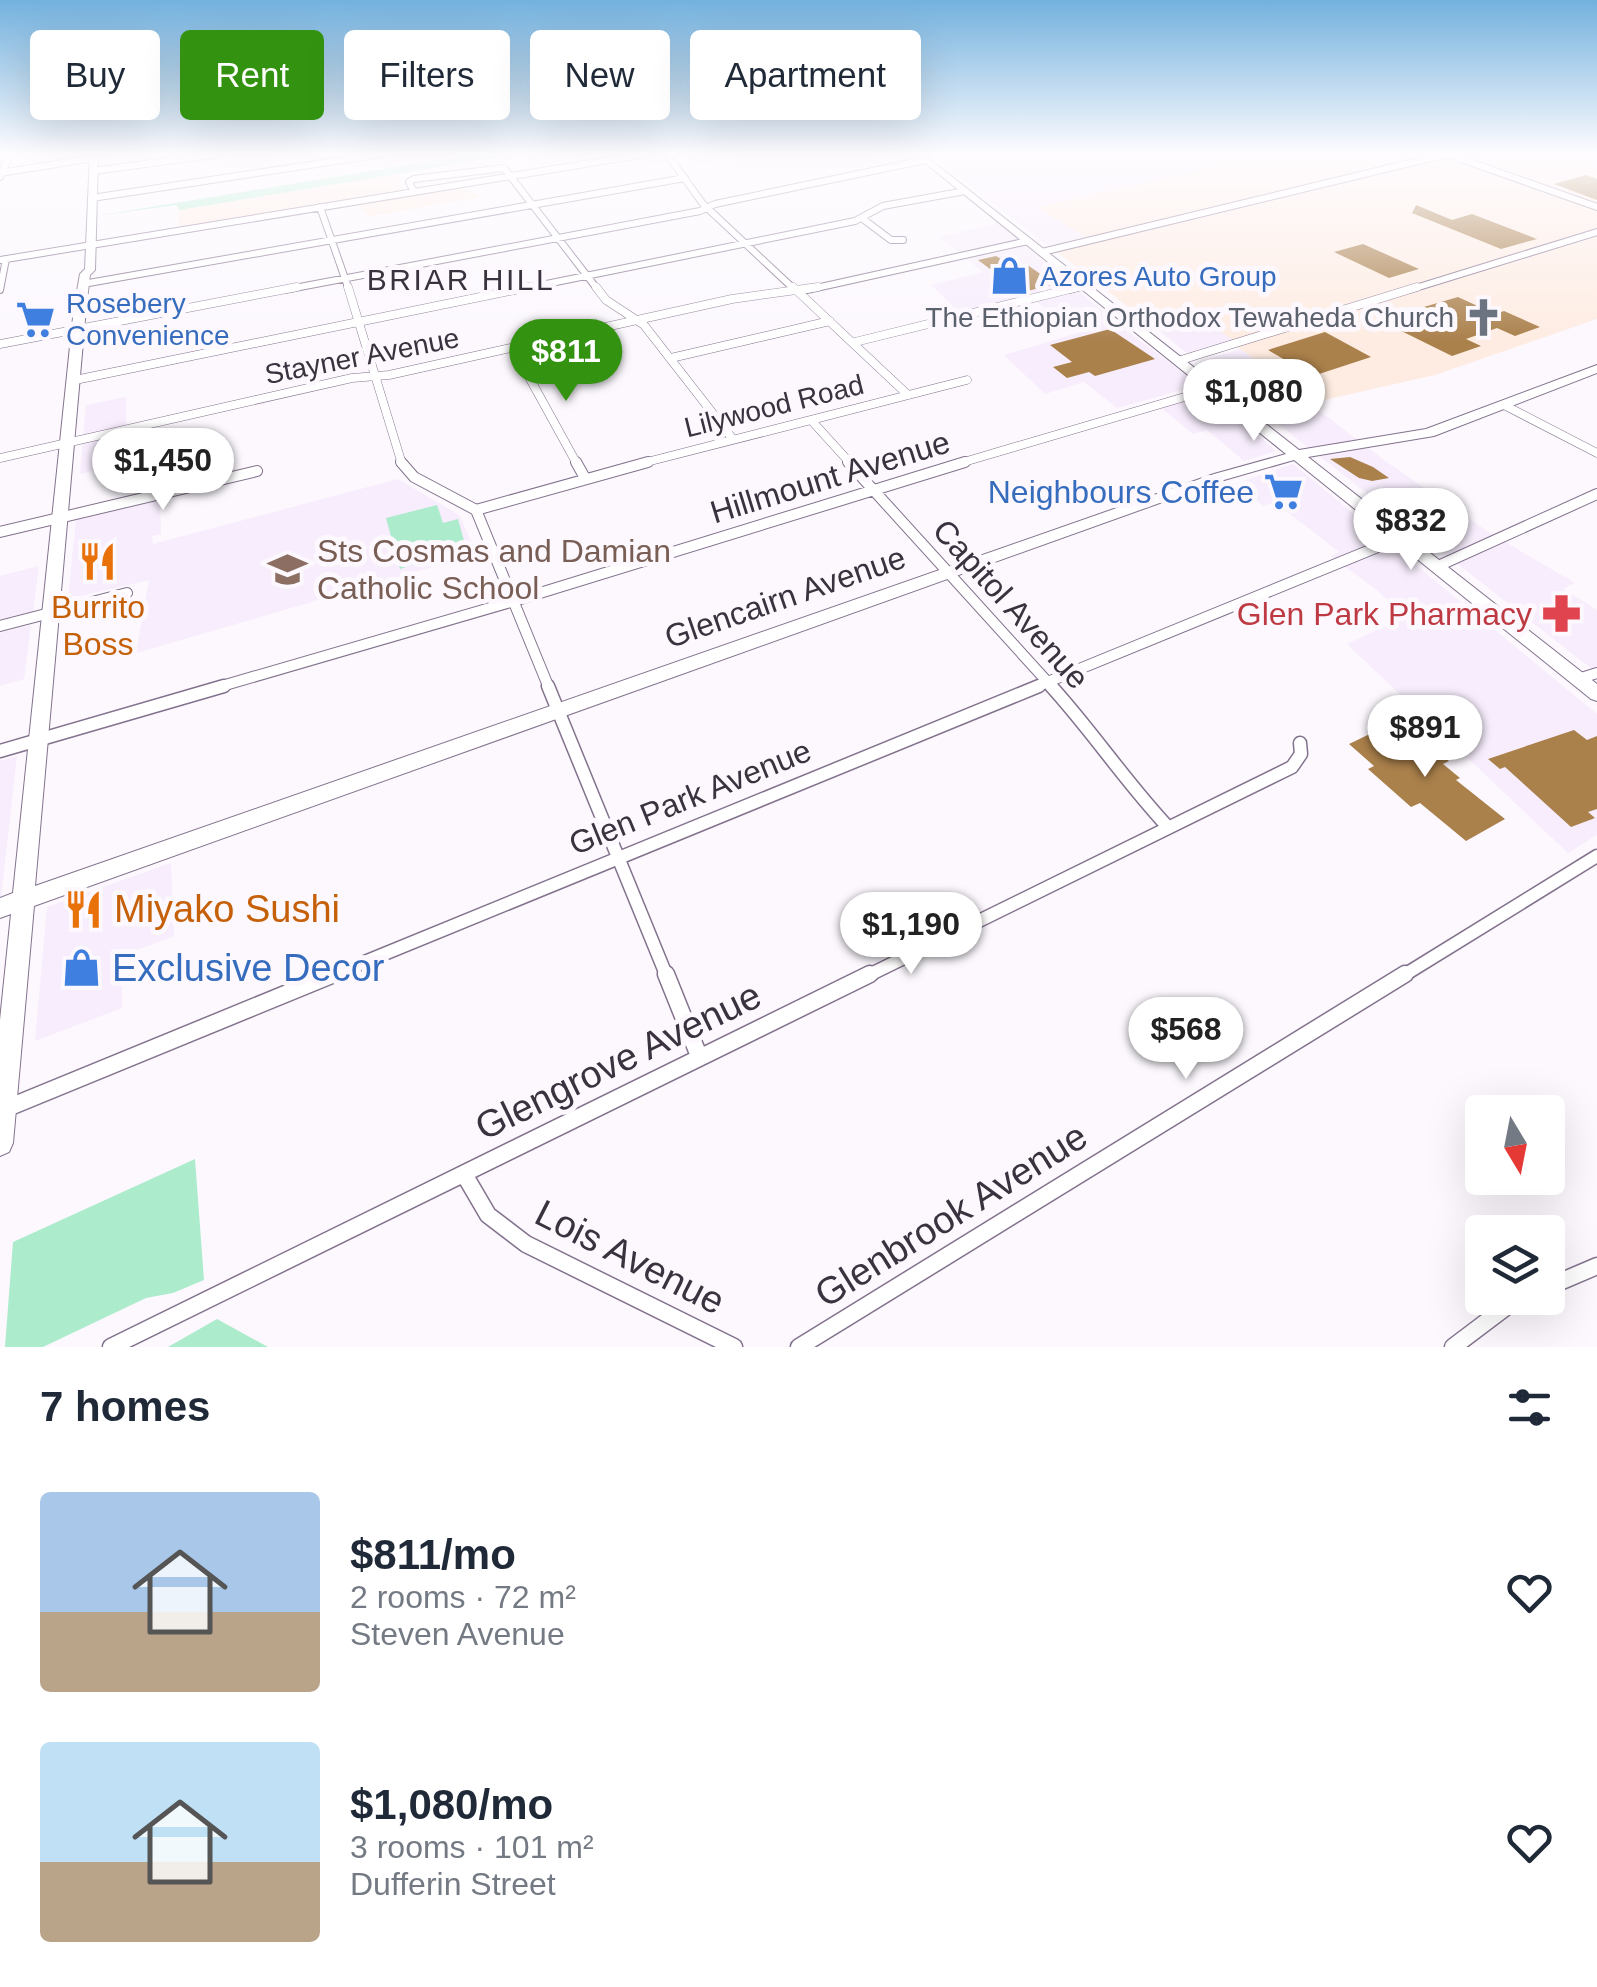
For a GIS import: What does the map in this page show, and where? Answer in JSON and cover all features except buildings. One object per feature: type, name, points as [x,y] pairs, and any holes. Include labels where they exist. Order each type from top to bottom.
[{"type":"street","points":[[0,1143],[49,613],[75,380],[84,279],[81,272],[91,217]]},
{"type":"street","points":[[0,290],[3,259],[266,217]]},
{"type":"street","points":[[323,217],[404,466],[420,481],[476,510],[700,1056]]},
{"type":"street","points":[[84,279],[462,217]]},
{"type":"street","points":[[544,217],[606,300],[638,320],[732,438]]},
{"type":"street","points":[[0,344],[664,217]]},
{"type":"street","points":[[718,217],[908,395]]},
{"type":"street","points":[[75,380],[866,217]]},
{"type":"street","points":[[998,217],[1597,694]]},
{"type":"street","points":[[1042,252],[1187,217]]},
{"type":"street","points":[[863,219],[891,240],[902,240]]},
{"type":"street","points":[[1181,360],[1597,232]]},
{"type":"street","name":"Stayner Avenue","points":[[0,458],[732,299],[798,292],[1028,241]]},
{"type":"street","points":[[855,342],[1084,286]]},
{"type":"street","points":[[1000,307],[1019,321]]},
{"type":"street","points":[[671,358],[830,321]]},
{"type":"street","points":[[513,348],[585,478]]},
{"type":"street","name":"Glencairn Avenue","points":[[0,908],[1219,477],[1300,454],[1429,433],[1597,369]]},
{"type":"street","name":"Lilywood Road","points":[[476,510],[732,438],[967,380]]},
{"type":"street","name":"Hillmount Avenue","points":[[0,751],[514,601],[1157,402],[1215,388]]},
{"type":"street","points":[[1504,405],[1597,452]]},
{"type":"street","name":"Capitol Avenue","points":[[810,420],[1097,737],[1128,783],[1167,826]]},
{"type":"street","points":[[0,532],[257,471]]},
{"type":"street","points":[[1438,566],[1597,494]]},
{"type":"street","name":"Glen Park Avenue","points":[[2,1111],[1402,537]]},
{"type":"street","points":[[0,626],[127,593]]},
{"type":"street","points":[[1578,680],[1597,672]]},
{"type":"street","name":"Glengrove Avenue","points":[[111,1347],[1292,767],[1301,754],[1300,743]]},
{"type":"street","name":"Glenbrook Avenue","points":[[798,1347],[1597,856]]},
{"type":"street","name":"Lois Avenue","points":[[464,1174],[488,1215],[526,1244],[734,1347]]},
{"type":"street","points":[[1565,1283],[1594,1274]]},
{"type":"street","points":[[1453,1347],[1495,1315]]},
{"type":"shaded area","points":[[179,217],[247,217],[179,228]]},
{"type":"shaded area","points":[[1011,217],[1052,217],[1085,237],[1048,246]]},
{"type":"shaded area","points":[[1053,217],[1597,217],[1597,319],[1435,375],[1324,400],[1305,388],[1296,389],[1229,341],[1232,339],[1192,315],[1153,326],[1057,252],[1093,242]]},
{"type":"shaded area","points":[[998,223],[1119,325],[1200,385],[1117,408],[1084,382],[1045,394],[1004,355],[1081,332],[1029,297],[960,313],[931,285],[983,272],[939,237]]},
{"type":"shaded area","points":[[1192,315],[1234,339],[1187,353],[1153,326]]},
{"type":"shaded area","points":[[1240,349],[1296,389],[1305,388],[1324,400],[1310,404],[1388,463],[1490,533],[1575,583],[1563,589],[1597,610],[1597,673],[1199,362]]},
{"type":"shaded area","points":[[1212,396],[1276,451],[1244,461],[1207,430],[1193,434],[1159,406]]},
{"type":"shaded area","points":[[126,397],[126,426],[149,427],[148,458],[80,474],[86,405]]},
{"type":"shaded area","points":[[1293,464],[1597,714],[1597,835],[1568,853],[1347,644],[1404,617],[1378,591],[1331,556],[1339,552],[1275,502],[1264,506],[1234,484]]},
{"type":"shaded area","name":"Sts Cosmas and Damian Catholic School","points":[[398,479],[459,515],[477,554],[136,653],[149,580],[68,599],[76,519],[154,499],[160,502],[161,534],[152,536],[153,544]]},
{"type":"shaded area","points":[[39,566],[33,613],[0,622],[0,576]]},
{"type":"shaded area","points":[[31,625],[24,679],[0,686],[0,633]]},
{"type":"shaded area","points":[[17,756],[0,905],[0,761]]},
{"type":"shaded area","points":[[171,863],[174,936],[122,956],[122,1008],[35,1041],[47,907]]},
{"type":"green space","points":[[437,505],[443,523],[458,519],[466,548],[400,569],[386,518]]},
{"type":"green space","points":[[195,1159],[204,1280],[173,1293],[146,1298],[43,1347],[5,1347],[13,1242]]},
{"type":"green space","points":[[217,1319],[268,1347],[168,1347]]},
{"type":"place","name":"Azores Auto Group","points":[[1010,276]]},
{"type":"place","name":"The Ethiopian Orthodox Tewaheda Church","points":[[1484,317]]},
{"type":"place","name":"Rosebery Convenience","points":[[36,319]]},
{"type":"place","name":"Neighbours Coffee","points":[[1284,492]]},
{"type":"place","name":"Burrito Boss","points":[[98,562]]},
{"type":"place","name":"Sts Cosmas and Damian Catholic School","points":[[287,569]]},
{"type":"place","name":"Glen Park Pharmacy","points":[[1562,614]]},
{"type":"place","name":"Miyako Sushi","points":[[84,909]]},
{"type":"place","name":"Exclusive Decor","points":[[82,968]]},
{"type":"district","name":"BRIAR HILL","points":[[461,279]]}]
